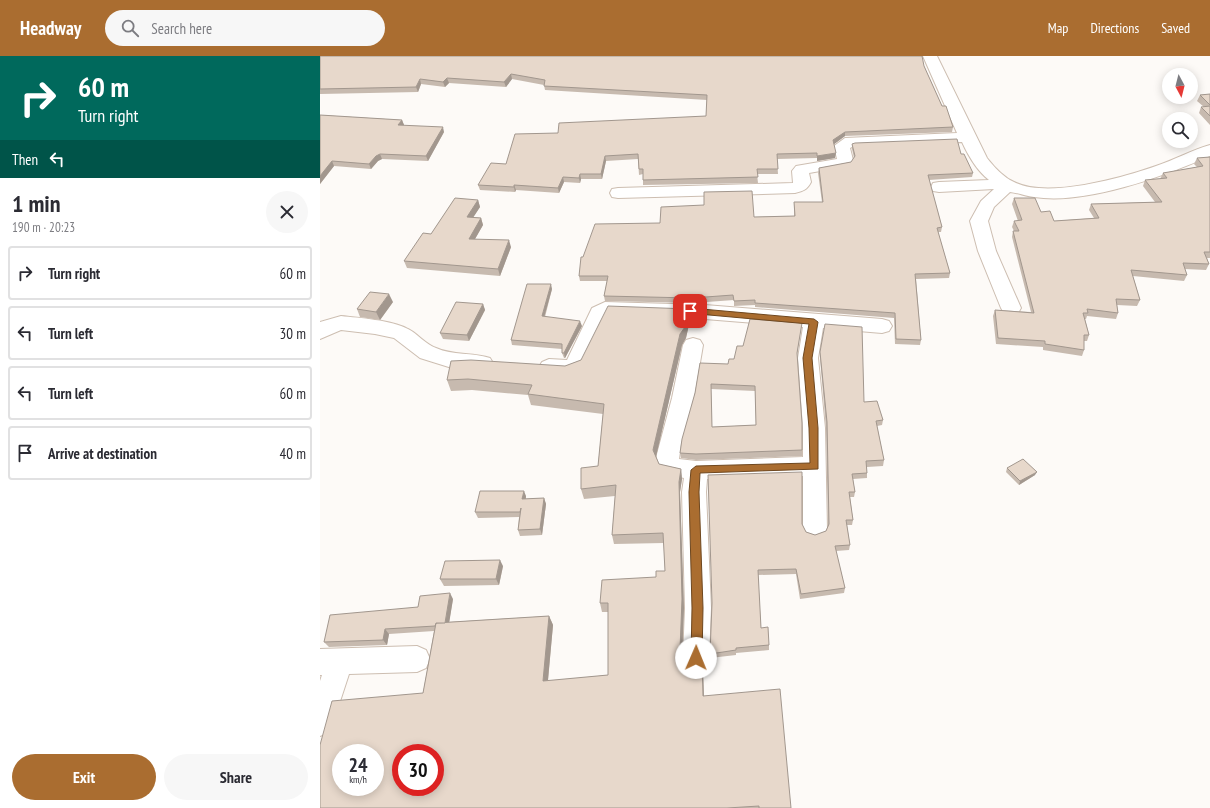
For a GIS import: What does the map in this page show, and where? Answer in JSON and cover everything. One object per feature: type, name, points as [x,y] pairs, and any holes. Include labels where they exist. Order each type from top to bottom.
[{"type":"street","points":[[930,56],[979,157],[1002,184]]},
{"type":"street","points":[[618,193],[795,188],[801,186],[803,182],[800,171],[802,169],[843,163],[845,160],[842,146],[851,141],[969,137]]},
{"type":"street","points":[[939,187],[1002,184],[1043,194],[1064,194],[1154,173],[1210,150]]},
{"type":"street","points":[[1002,184],[987,205],[979,221],[987,251],[1011,308]]},
{"type":"street","points":[[528,366],[572,367],[575,365],[599,313],[605,309],[706,312],[814,322],[882,326]]},
{"type":"street","points":[[320,332],[326,327],[341,322],[375,327],[400,333],[427,353],[452,361],[498,364]]},
{"type":"street","points":[[814,322],[808,358],[814,428],[815,529]]},
{"type":"street","points":[[693,346],[683,400],[673,429],[667,461],[669,467],[673,469],[696,470],[814,466]]},
{"type":"street","points":[[696,470],[694,492],[698,608],[696,658]]},
{"type":"street","points":[[320,722],[330,662],[418,659]]},
{"type":"building","points":[[320,56],[922,56],[924,66],[942,106],[946,106],[953,127],[845,132],[833,140],[836,153],[817,156],[817,153],[777,154],[778,169],[757,169],[758,177],[643,180],[643,169],[639,169],[638,154],[605,156],[601,174],[580,174],[579,178],[563,177],[558,188],[514,185],[514,187],[478,185],[491,163],[506,164],[515,134],[558,133],[559,123],[706,116],[707,95],[544,86],[545,80],[511,74],[504,82],[447,78],[443,82],[420,79],[416,87],[320,89]]},
{"type":"building","points":[[1210,94],[1210,105],[1200,95]]},
{"type":"building","points":[[1210,106],[1210,116],[1201,107]]},
{"type":"building","points":[[320,115],[402,120],[398,125],[443,127],[426,156],[380,154],[376,156],[369,164],[332,161],[320,176]]},
{"type":"building","points":[[957,139],[961,154],[964,154],[973,173],[928,175],[942,227],[937,228],[950,273],[915,274],[921,340],[896,339],[895,313],[755,303],[755,300],[734,301],[733,295],[692,298],[604,296],[608,276],[579,276],[581,257],[583,257],[595,224],[660,223],[661,207],[704,205],[704,192],[752,191],[754,217],[795,216],[794,202],[823,202],[819,168],[851,162],[855,156],[852,144]]},
{"type":"building","points":[[1210,157],[1210,252],[1204,252],[1209,264],[1183,263],[1187,275],[1131,270],[1140,300],[1116,299],[1118,313],[1087,309],[1088,313],[1083,313],[1089,335],[1084,335],[1084,350],[1045,344],[1045,341],[998,338],[995,310],[1034,313],[1013,231],[1019,231],[1014,221],[1022,220],[1014,198],[1035,198],[1041,212],[1050,211],[1054,221],[1099,218],[1091,204],[1162,202],[1145,180],[1167,178],[1163,173],[1203,166],[1197,158]]},
{"type":"building","points":[[455,198],[478,200],[467,217],[481,218],[469,239],[509,240],[498,269],[404,261],[423,233],[431,234]]},
{"type":"building","points":[[527,284],[551,284],[542,316],[580,321],[564,353],[562,353],[562,344],[511,340]]},
{"type":"building","points":[[370,292],[389,294],[376,312],[357,309]]},
{"type":"building","points":[[456,302],[483,304],[467,335],[440,333]]},
{"type":"building","points":[[608,306],[689,309],[685,327],[680,334],[653,450],[659,464],[681,469],[679,482],[682,599],[680,650],[685,660],[694,664],[702,661],[703,696],[780,689],[791,808],[759,808],[759,806],[727,808],[320,808],[320,745],[332,701],[423,693],[436,623],[549,616],[543,681],[608,675],[608,603],[600,603],[602,580],[656,577],[656,571],[665,571],[663,533],[612,535],[616,485],[581,489],[581,468],[598,466],[604,404],[528,394],[532,385],[468,379],[447,380],[451,361],[471,360],[565,366],[581,360]]},
{"type":"building","points":[[750,319],[802,323],[797,353],[802,423],[802,450],[696,454],[680,453],[682,439],[695,393],[700,363],[728,364],[729,359],[734,359],[737,346],[743,346]],"holes":[[[711,384],[755,386],[756,425],[712,427]]]},
{"type":"building","points":[[825,324],[862,327],[864,402],[877,401],[883,420],[876,421],[884,460],[866,461],[867,473],[852,474],[855,492],[849,492],[853,520],[846,520],[850,545],[835,546],[845,588],[801,594],[796,569],[758,570],[761,628],[768,627],[769,645],[736,648],[736,650],[710,654],[712,603],[708,475],[802,472],[802,524],[806,532],[815,535],[826,531],[829,524],[827,422],[820,352]]},
{"type":"building","points":[[1023,459],[1037,472],[1020,481],[1007,468]]},
{"type":"building","points":[[480,491],[524,491],[522,499],[544,498],[540,529],[518,530],[521,508],[520,512],[475,512]]},
{"type":"building","points":[[500,560],[496,579],[440,579],[445,561]]},
{"type":"building","points":[[450,593],[445,623],[436,623],[435,626],[385,629],[383,640],[324,642],[330,615],[418,607],[420,596]]},
{"type":"route","points":[[690,311],[814,322],[808,358],[814,428],[814,466],[696,470],[694,492],[698,608],[696,658]]}]
